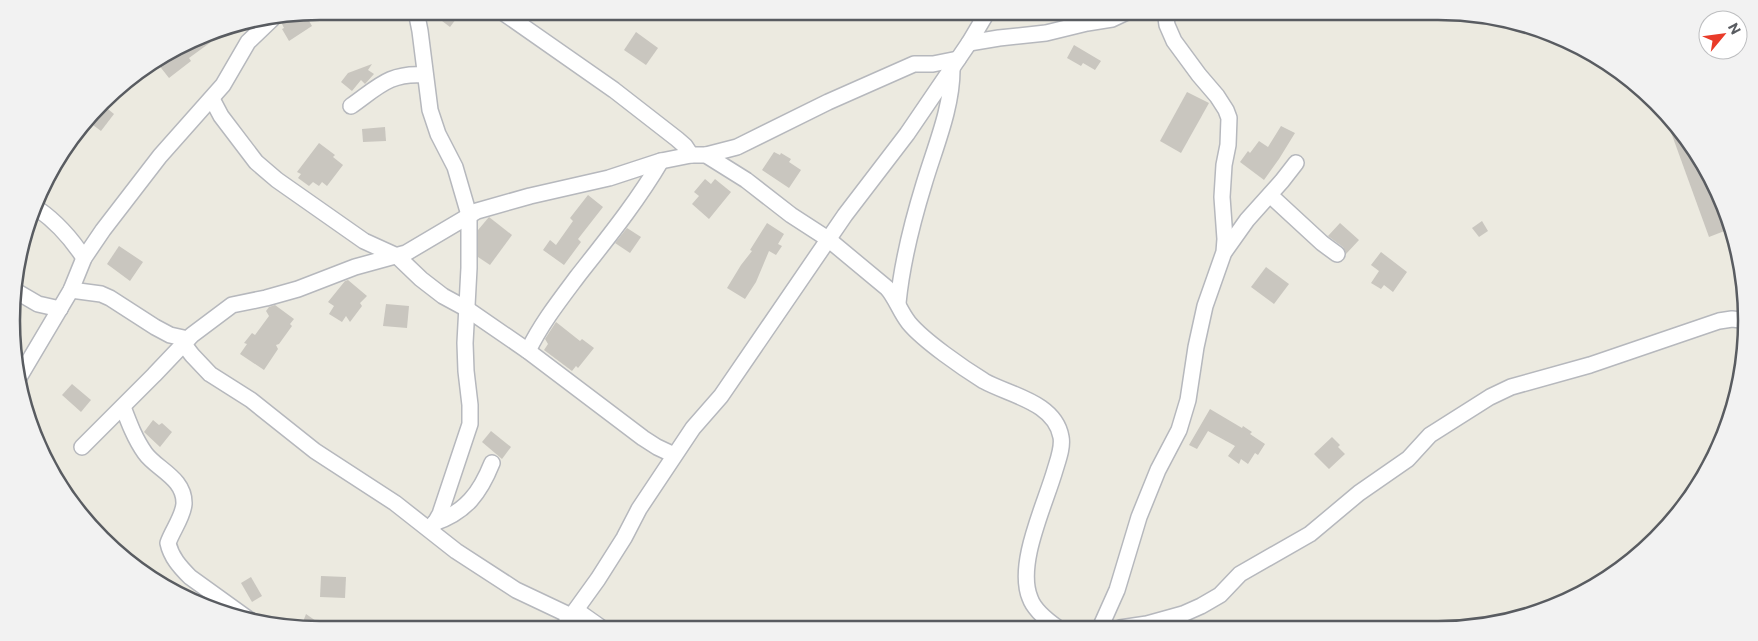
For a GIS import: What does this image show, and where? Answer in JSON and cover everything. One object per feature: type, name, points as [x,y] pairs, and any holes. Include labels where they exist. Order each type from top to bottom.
[{"type":"street","points":[[418,20],[428,100],[434,123],[455,167],[469,215],[469,268],[465,343],[470,424],[440,514],[433,527]]},
{"type":"street","points":[[514,20],[614,90],[677,139],[691,155]]},
{"type":"street","points":[[568,621],[598,579],[624,538],[639,509],[674,455],[693,428],[721,396],[844,215],[907,134],[983,20]]},
{"type":"street","points":[[969,43],[1009,36],[1046,33],[1067,27],[1112,20]]},
{"type":"street","points":[[1103,621],[1117,590],[1142,509],[1158,470],[1179,430],[1188,400],[1196,347],[1205,306],[1224,252],[1222,197],[1229,118],[1218,96],[1184,56],[1174,41],[1166,20]]},
{"type":"street","points":[[24,369],[71,290],[84,258],[103,230],[160,156],[198,111],[224,85],[248,42],[265,25]]},
{"type":"street","points":[[706,156],[737,147],[805,113],[914,64],[955,64]]},
{"type":"street","points":[[898,303],[901,274],[916,208],[948,104],[955,64]]},
{"type":"street","points":[[351,106],[390,80],[406,74],[425,75]]},
{"type":"street","points":[[212,98],[221,116],[256,162],[277,180],[364,241],[397,256],[421,279],[443,296],[467,309],[528,351],[643,438],[674,455]]},
{"type":"street","points":[[82,447],[185,341],[232,305],[298,289],[355,267],[406,253],[478,210],[609,178],[661,161],[691,155],[706,156],[717,160],[746,180],[791,215],[828,240],[887,288],[909,322],[942,352],[986,382],[1020,396],[1045,410],[1057,427],[1061,440],[1058,457],[1028,554],[1025,578],[1030,599],[1049,621]]},
{"type":"street","points":[[528,351],[558,302],[633,203],[661,161]]},
{"type":"street","points":[[1224,252],[1247,220],[1296,163]]},
{"type":"street","points":[[1270,195],[1322,243],[1337,254]]},
{"type":"street","points":[[41,211],[72,239],[84,258]]},
{"type":"street","points":[[71,290],[101,294],[162,331],[185,341],[192,355],[210,374],[251,400],[315,451],[433,527],[456,551],[516,590],[588,621]]},
{"type":"street","points":[[22,294],[38,304],[60,309]]},
{"type":"street","points":[[1157,621],[1183,614],[1220,595],[1240,574],[1310,534],[1359,493],[1408,460],[1430,435],[1490,397],[1511,387],[1590,365],[1719,322],[1738,320]]},
{"type":"street","points":[[122,407],[146,455],[170,475],[178,484],[182,495],[184,503],[182,512],[168,543],[172,554],[190,577],[233,608]]},
{"type":"street","points":[[433,527],[453,516],[468,503],[482,486],[492,463]]},
{"type":"building","points":[[441,20],[455,20],[450,27]]},
{"type":"building","points":[[301,21],[309,21],[312,26],[289,41],[282,29],[284,28],[281,23]]},
{"type":"building","points":[[636,32],[658,48],[646,65],[624,50]]},
{"type":"building","points":[[210,41],[189,58],[191,61],[169,78],[160,67],[170,60]]},
{"type":"building","points":[[1074,45],[1101,61],[1095,70],[1083,63],[1081,66],[1067,58]]},
{"type":"building","points":[[372,64],[368,70],[374,74],[365,84],[361,80],[352,91],[341,82],[348,73]]},
{"type":"building","points":[[1187,92],[1209,103],[1181,153],[1160,141]]},
{"type":"building","points":[[107,109],[114,114],[101,131],[93,125]]},
{"type":"building","points":[[1281,126],[1295,133],[1264,180],[1240,162],[1259,141],[1268,147]]},
{"type":"building","points":[[385,127],[386,141],[363,142],[362,129]]},
{"type":"building","points":[[1671,132],[1698,170],[1722,224],[1724,231],[1709,237]]},
{"type":"building","points":[[319,143],[335,155],[333,157],[343,165],[327,186],[322,182],[319,186],[313,182],[309,186],[298,178],[301,174],[297,172]]},
{"type":"building","points":[[774,152],[780,155],[781,153],[791,159],[789,162],[801,170],[789,188],[762,170]]},
{"type":"building","points":[[705,179],[711,184],[715,179],[731,192],[709,219],[692,204],[699,196],[694,192]]},
{"type":"building","points":[[588,195],[603,207],[578,239],[581,242],[564,265],[543,250],[550,240],[556,245],[573,221],[570,218]]},
{"type":"building","points":[[489,217],[512,235],[490,265],[478,257],[478,230]]},
{"type":"building","points":[[1482,221],[1488,231],[1479,237],[1472,228]]},
{"type":"building","points":[[767,223],[784,234],[778,244],[782,246],[776,255],[769,251],[756,282],[745,299],[727,288],[752,251],[750,250]]},
{"type":"building","points":[[1340,223],[1359,240],[1346,254],[1343,247],[1328,236]]},
{"type":"building","points":[[627,228],[641,237],[630,253],[615,243]]},
{"type":"building","points":[[119,246],[143,262],[130,281],[107,264]]},
{"type":"building","points":[[1381,252],[1407,272],[1393,292],[1384,285],[1381,289],[1371,283],[1379,271],[1371,265]]},
{"type":"building","points":[[1266,267],[1289,284],[1274,304],[1251,287]]},
{"type":"building","points":[[348,280],[367,296],[360,303],[362,306],[350,322],[346,316],[342,322],[329,314],[334,306],[328,302],[345,281]]},
{"type":"building","points":[[386,304],[409,306],[407,328],[383,326]]},
{"type":"building","points":[[275,305],[294,319],[290,324],[292,326],[279,344],[276,345],[278,349],[264,370],[240,354],[247,344],[244,343],[252,333],[255,335],[269,316],[266,311],[269,307]]},
{"type":"building","points":[[556,322],[580,341],[582,339],[594,348],[578,368],[576,366],[572,371],[544,350],[548,344],[545,339]]},
{"type":"building","points":[[72,384],[91,400],[81,412],[62,395]]},
{"type":"building","points":[[1210,409],[1242,428],[1243,426],[1252,432],[1250,434],[1265,444],[1258,455],[1255,453],[1248,464],[1241,459],[1239,464],[1228,456],[1235,446],[1208,431],[1197,449],[1189,445]]},
{"type":"building","points":[[153,420],[159,425],[162,423],[172,432],[160,447],[144,432]]},
{"type":"building","points":[[491,431],[511,447],[502,459],[482,442]]},
{"type":"building","points":[[1332,437],[1345,454],[1329,469],[1314,454]]},
{"type":"building","points":[[321,576],[346,577],[345,598],[320,597]]},
{"type":"building","points":[[251,577],[262,596],[252,602],[241,583]]},
{"type":"building","points":[[306,614],[316,621],[304,620]]}]
